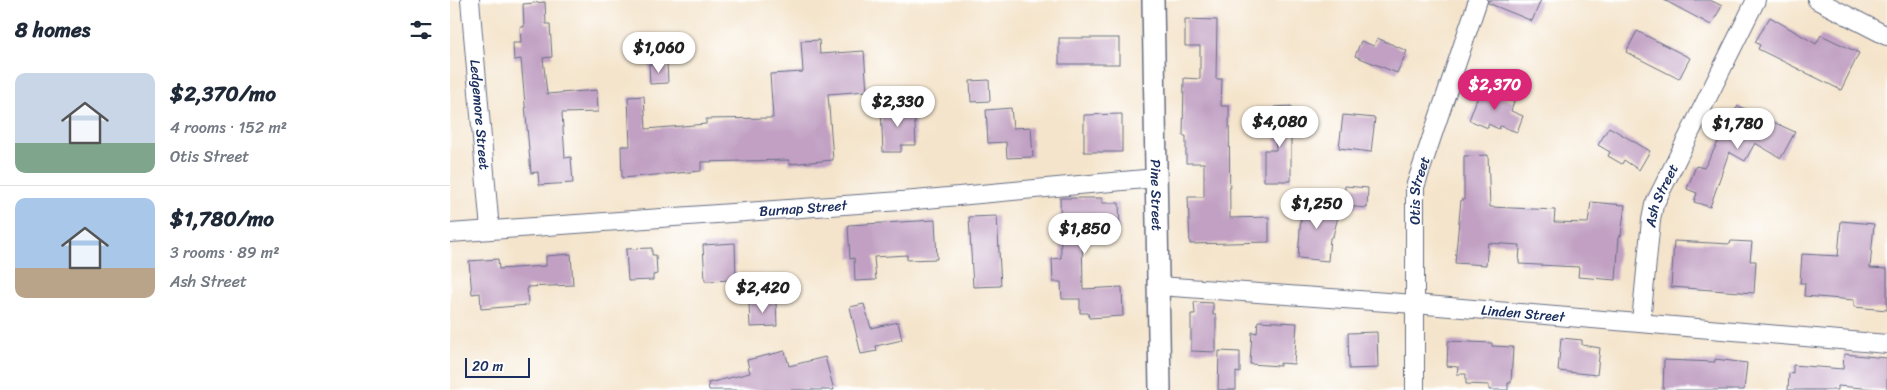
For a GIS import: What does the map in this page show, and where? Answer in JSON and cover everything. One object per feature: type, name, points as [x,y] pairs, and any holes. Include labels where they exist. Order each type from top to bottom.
[{"type":"street","name":"Ledgemore Street","points":[[470,0],[490,230]]},
{"type":"street","name":"Pine Street","points":[[1153,0],[1160,390]]},
{"type":"street","name":"Otis Street","points":[[1416,390],[1415,186],[1478,0]]},
{"type":"street","name":"Ash Street","points":[[1641,322],[1650,220],[1654,205],[1756,0]]},
{"type":"street","points":[[1817,0],[1887,36]]},
{"type":"street","name":"Burnap Street","points":[[450,233],[915,200],[1156,178]]},
{"type":"street","name":"Linden Street","points":[[1158,286],[1415,304],[1887,344]]},
{"type":"building","points":[[1488,0],[1541,0],[1532,21],[1488,3]]},
{"type":"building","points":[[1664,0],[1710,0],[1722,6],[1711,25]]},
{"type":"building","points":[[545,2],[546,24],[550,24],[552,57],[543,58],[547,94],[597,90],[598,112],[562,113],[565,158],[571,157],[573,183],[539,185],[538,172],[531,173],[521,59],[514,60],[513,43],[521,43],[520,27],[524,27],[523,4]]},
{"type":"building","points":[[1770,17],[1816,44],[1821,35],[1859,53],[1841,90],[1758,49],[1760,45],[1755,42]]},
{"type":"building","points":[[1185,19],[1217,20],[1216,79],[1222,79],[1221,106],[1229,106],[1230,218],[1269,217],[1269,242],[1190,244],[1188,197],[1204,197],[1204,163],[1186,163],[1186,136],[1183,136],[1184,78],[1200,79],[1200,46],[1185,46]]},
{"type":"building","points":[[1637,31],[1690,58],[1679,79],[1626,52]]},
{"type":"building","points":[[1059,38],[1119,38],[1119,64],[1059,64]]},
{"type":"building","points":[[1377,38],[1407,51],[1397,73],[1355,56],[1361,41],[1374,46]]},
{"type":"building","points":[[819,40],[820,54],[864,51],[867,91],[828,94],[833,160],[789,164],[789,160],[701,162],[701,171],[622,178],[621,146],[630,146],[628,97],[644,96],[646,129],[706,124],[706,119],[773,118],[770,74],[803,72],[801,41]]},
{"type":"building","points":[[667,63],[668,83],[650,84],[649,64]]},
{"type":"building","points":[[1486,75],[1487,92],[1514,102],[1511,111],[1523,116],[1517,132],[1500,126],[1499,129],[1488,124],[1488,128],[1469,120]]},
{"type":"building","points":[[989,80],[990,101],[971,102],[970,81]]},
{"type":"building","points":[[1291,106],[1291,181],[1264,181],[1264,150],[1276,150],[1274,107]]},
{"type":"building","points":[[1738,106],[1795,132],[1781,158],[1755,143],[1745,161],[1729,152],[1710,207],[1694,202],[1697,193],[1687,189],[1696,166],[1704,168]]},
{"type":"building","points":[[914,107],[916,145],[901,145],[901,152],[883,152],[881,108]]},
{"type":"building","points":[[1011,108],[1013,128],[1031,127],[1033,157],[1007,158],[1006,142],[988,143],[986,110]]},
{"type":"building","points":[[1122,114],[1122,152],[1084,152],[1084,115]]},
{"type":"building","points":[[1343,115],[1375,118],[1371,152],[1339,148]]},
{"type":"building","points":[[1609,127],[1650,151],[1639,170],[1624,160],[1622,164],[1608,156],[1610,152],[1598,145]]},
{"type":"building","points":[[1488,155],[1490,207],[1555,210],[1554,222],[1588,223],[1591,202],[1625,205],[1621,236],[1619,236],[1616,280],[1578,277],[1579,267],[1519,264],[1520,245],[1488,243],[1486,265],[1455,263],[1461,200],[1464,200],[1464,156]]},
{"type":"building","points":[[1345,186],[1368,188],[1367,208],[1344,206]]},
{"type":"building","points":[[1060,198],[1102,198],[1102,203],[1119,203],[1120,230],[1082,231],[1083,289],[1122,287],[1123,316],[1089,318],[1088,313],[1080,313],[1080,299],[1062,299],[1061,282],[1053,282],[1052,259],[1061,258]]},
{"type":"building","points":[[1302,202],[1339,204],[1333,236],[1330,238],[1328,261],[1298,258]]},
{"type":"building","points":[[997,216],[1001,286],[973,287],[969,217]]},
{"type":"building","points":[[935,220],[937,259],[907,260],[907,255],[874,257],[876,280],[855,281],[854,258],[850,259],[848,225]]},
{"type":"building","points":[[1841,221],[1874,224],[1870,268],[1887,269],[1887,310],[1854,307],[1854,300],[1804,296],[1805,283],[1800,283],[1802,254],[1838,256]]},
{"type":"building","points":[[1674,241],[1730,244],[1731,241],[1752,242],[1750,261],[1756,261],[1754,293],[1671,287]]},
{"type":"building","points":[[735,243],[736,280],[705,281],[703,245]]},
{"type":"building","points":[[652,248],[652,255],[656,255],[657,274],[653,275],[653,280],[628,281],[626,249]]},
{"type":"building","points":[[571,254],[573,285],[527,287],[528,305],[481,309],[480,293],[472,294],[469,261],[498,259],[499,269],[546,266],[546,256]]},
{"type":"building","points":[[776,302],[777,326],[750,327],[749,303]]},
{"type":"building","points":[[1194,302],[1213,303],[1213,315],[1216,315],[1216,352],[1191,351],[1191,314],[1195,314]]},
{"type":"building","points":[[864,304],[871,328],[898,322],[902,340],[876,346],[877,351],[861,354],[850,307]]},
{"type":"building","points":[[1258,321],[1297,323],[1294,364],[1280,363],[1280,366],[1250,364],[1252,332],[1257,333]]},
{"type":"building","points":[[1377,332],[1378,368],[1349,369],[1348,333]]},
{"type":"building","points":[[1561,338],[1582,340],[1582,345],[1600,348],[1597,375],[1558,371]]},
{"type":"building","points":[[1448,341],[1492,343],[1492,346],[1513,347],[1511,383],[1508,383],[1508,390],[1489,390],[1489,385],[1466,384],[1466,374],[1457,374],[1458,367],[1447,366]]},
{"type":"building","points":[[785,351],[789,366],[825,357],[834,390],[709,390],[708,383],[750,373],[747,360]]},
{"type":"building","points":[[1219,351],[1240,352],[1240,373],[1236,372],[1236,390],[1218,390]]},
{"type":"building","points":[[1844,354],[1887,358],[1887,390],[1838,386],[1838,390],[1788,390],[1789,373],[1793,374],[1793,365],[1843,369]]},
{"type":"building","points":[[1715,359],[1747,363],[1744,390],[1663,390],[1664,360],[1715,362]]}]
